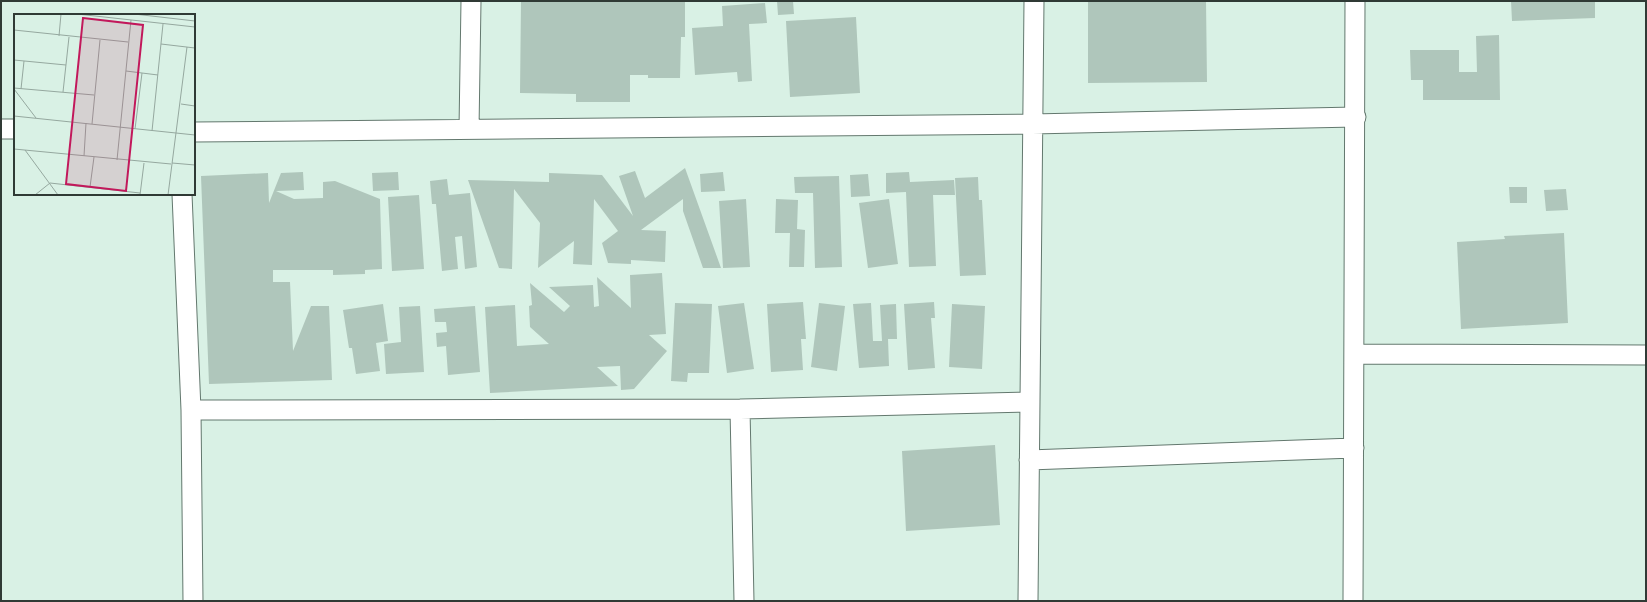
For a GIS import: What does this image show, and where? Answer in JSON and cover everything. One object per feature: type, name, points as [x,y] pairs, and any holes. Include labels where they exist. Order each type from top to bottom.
[{"type":"street","points":[[469,129],[472,1]]},
{"type":"street","points":[[1028,601],[1034,1]]},
{"type":"street","points":[[1354,601],[1355,1]]},
{"type":"street","points":[[195,132],[1032,124],[1356,116]]},
{"type":"street","points":[[1,129],[14,130]]},
{"type":"street","points":[[182,195],[191,410],[193,601]]},
{"type":"street","points":[[1355,354],[1646,355]]},
{"type":"street","points":[[191,410],[740,409],[1029,402]]},
{"type":"street","points":[[740,409],[744,601]]},
{"type":"street","points":[[1029,460],[1354,448]]},
{"type":"building","points":[[521,1],[685,1],[685,37],[681,37],[680,78],[648,78],[648,75],[630,75],[630,102],[576,102],[576,94],[520,93]]},
{"type":"building","points":[[777,1],[793,1],[794,14],[778,15]]},
{"type":"building","points":[[1088,1],[1206,1],[1207,82],[1088,83]]},
{"type":"building","points":[[1511,1],[1595,1],[1595,18],[1512,21]]},
{"type":"building","points":[[765,3],[767,23],[749,24],[752,81],[738,82],[737,72],[695,75],[692,28],[723,26],[722,6]]},
{"type":"building","points":[[856,17],[860,93],[790,97],[786,21]]},
{"type":"building","points":[[1499,35],[1500,100],[1423,100],[1423,80],[1411,80],[1410,50],[1459,50],[1459,72],[1477,72],[1476,36]]},
{"type":"building","points":[[685,168],[721,268],[703,268],[683,211],[683,199],[641,230],[666,231],[665,262],[631,260],[631,264],[608,263],[602,243],[618,231],[594,199],[592,265],[573,264],[574,241],[538,268],[540,223],[514,189],[512,269],[499,268],[468,180],[549,182],[549,173],[602,175],[633,216],[619,176],[635,171],[645,198]]},
{"type":"building","points":[[303,172],[304,190],[276,191],[294,199],[323,198],[323,182],[335,181],[380,199],[382,269],[365,270],[365,274],[333,275],[333,270],[273,270],[273,282],[290,282],[293,351],[311,306],[329,306],[332,380],[209,384],[201,176],[268,173],[269,203],[281,173]]},
{"type":"building","points":[[398,172],[399,190],[373,191],[372,173]]},
{"type":"building","points":[[723,172],[725,191],[701,192],[700,174]]},
{"type":"building","points":[[909,172],[910,182],[954,180],[955,195],[933,195],[936,266],[909,267],[906,192],[886,193],[886,173]]},
{"type":"building","points":[[868,174],[870,196],[851,197],[850,175]]},
{"type":"building","points":[[839,176],[842,267],[815,268],[813,193],[795,193],[794,177]]},
{"type":"building","points":[[978,177],[979,200],[982,200],[986,275],[960,276],[955,178]]},
{"type":"building","points":[[447,179],[449,195],[470,193],[477,267],[465,269],[462,236],[455,237],[458,269],[442,271],[436,204],[432,204],[430,181]]},
{"type":"building","points":[[1509,187],[1527,187],[1527,203],[1510,203]]},
{"type":"building","points":[[1566,189],[1568,210],[1546,211],[1544,190]]},
{"type":"building","points":[[419,195],[424,269],[392,271],[388,197]]},
{"type":"building","points":[[746,199],[750,267],[723,268],[719,201]]},
{"type":"building","points":[[776,199],[798,200],[797,229],[805,230],[804,267],[789,267],[790,233],[775,233]]},
{"type":"building","points":[[889,199],[898,264],[868,268],[859,203]]},
{"type":"building","points":[[1564,233],[1568,323],[1461,329],[1457,242],[1505,239],[1504,236]]},
{"type":"building","points":[[662,273],[666,334],[649,335],[667,351],[634,389],[621,390],[620,366],[597,367],[618,386],[490,393],[485,307],[515,305],[517,346],[549,344],[530,327],[529,306],[532,305],[530,283],[564,312],[570,306],[549,287],[593,285],[594,307],[599,306],[597,277],[631,308],[630,275]]},
{"type":"building","points":[[803,302],[806,339],[801,339],[803,370],[771,372],[767,304]]},
{"type":"building","points":[[934,302],[935,318],[931,318],[935,368],[908,370],[904,304]]},
{"type":"building","points":[[675,303],[712,304],[709,373],[688,373],[687,382],[671,381]]},
{"type":"building","points":[[744,303],[754,369],[727,373],[718,306]]},
{"type":"building","points":[[819,303],[845,306],[837,371],[811,367]]},
{"type":"building","points":[[871,303],[873,341],[882,341],[880,305],[896,304],[897,339],[888,339],[889,366],[859,368],[853,304]]},
{"type":"building","points":[[383,304],[388,341],[376,343],[380,371],[356,374],[352,348],[349,348],[343,310]]},
{"type":"building","points":[[952,304],[985,306],[982,369],[949,367]]},
{"type":"building","points":[[420,306],[424,372],[386,374],[384,344],[401,342],[399,307]]},
{"type":"building","points":[[475,306],[480,372],[448,375],[446,346],[437,347],[436,333],[447,332],[446,322],[435,322],[434,309]]},
{"type":"building","points":[[995,445],[1000,525],[906,531],[902,451]]}]
